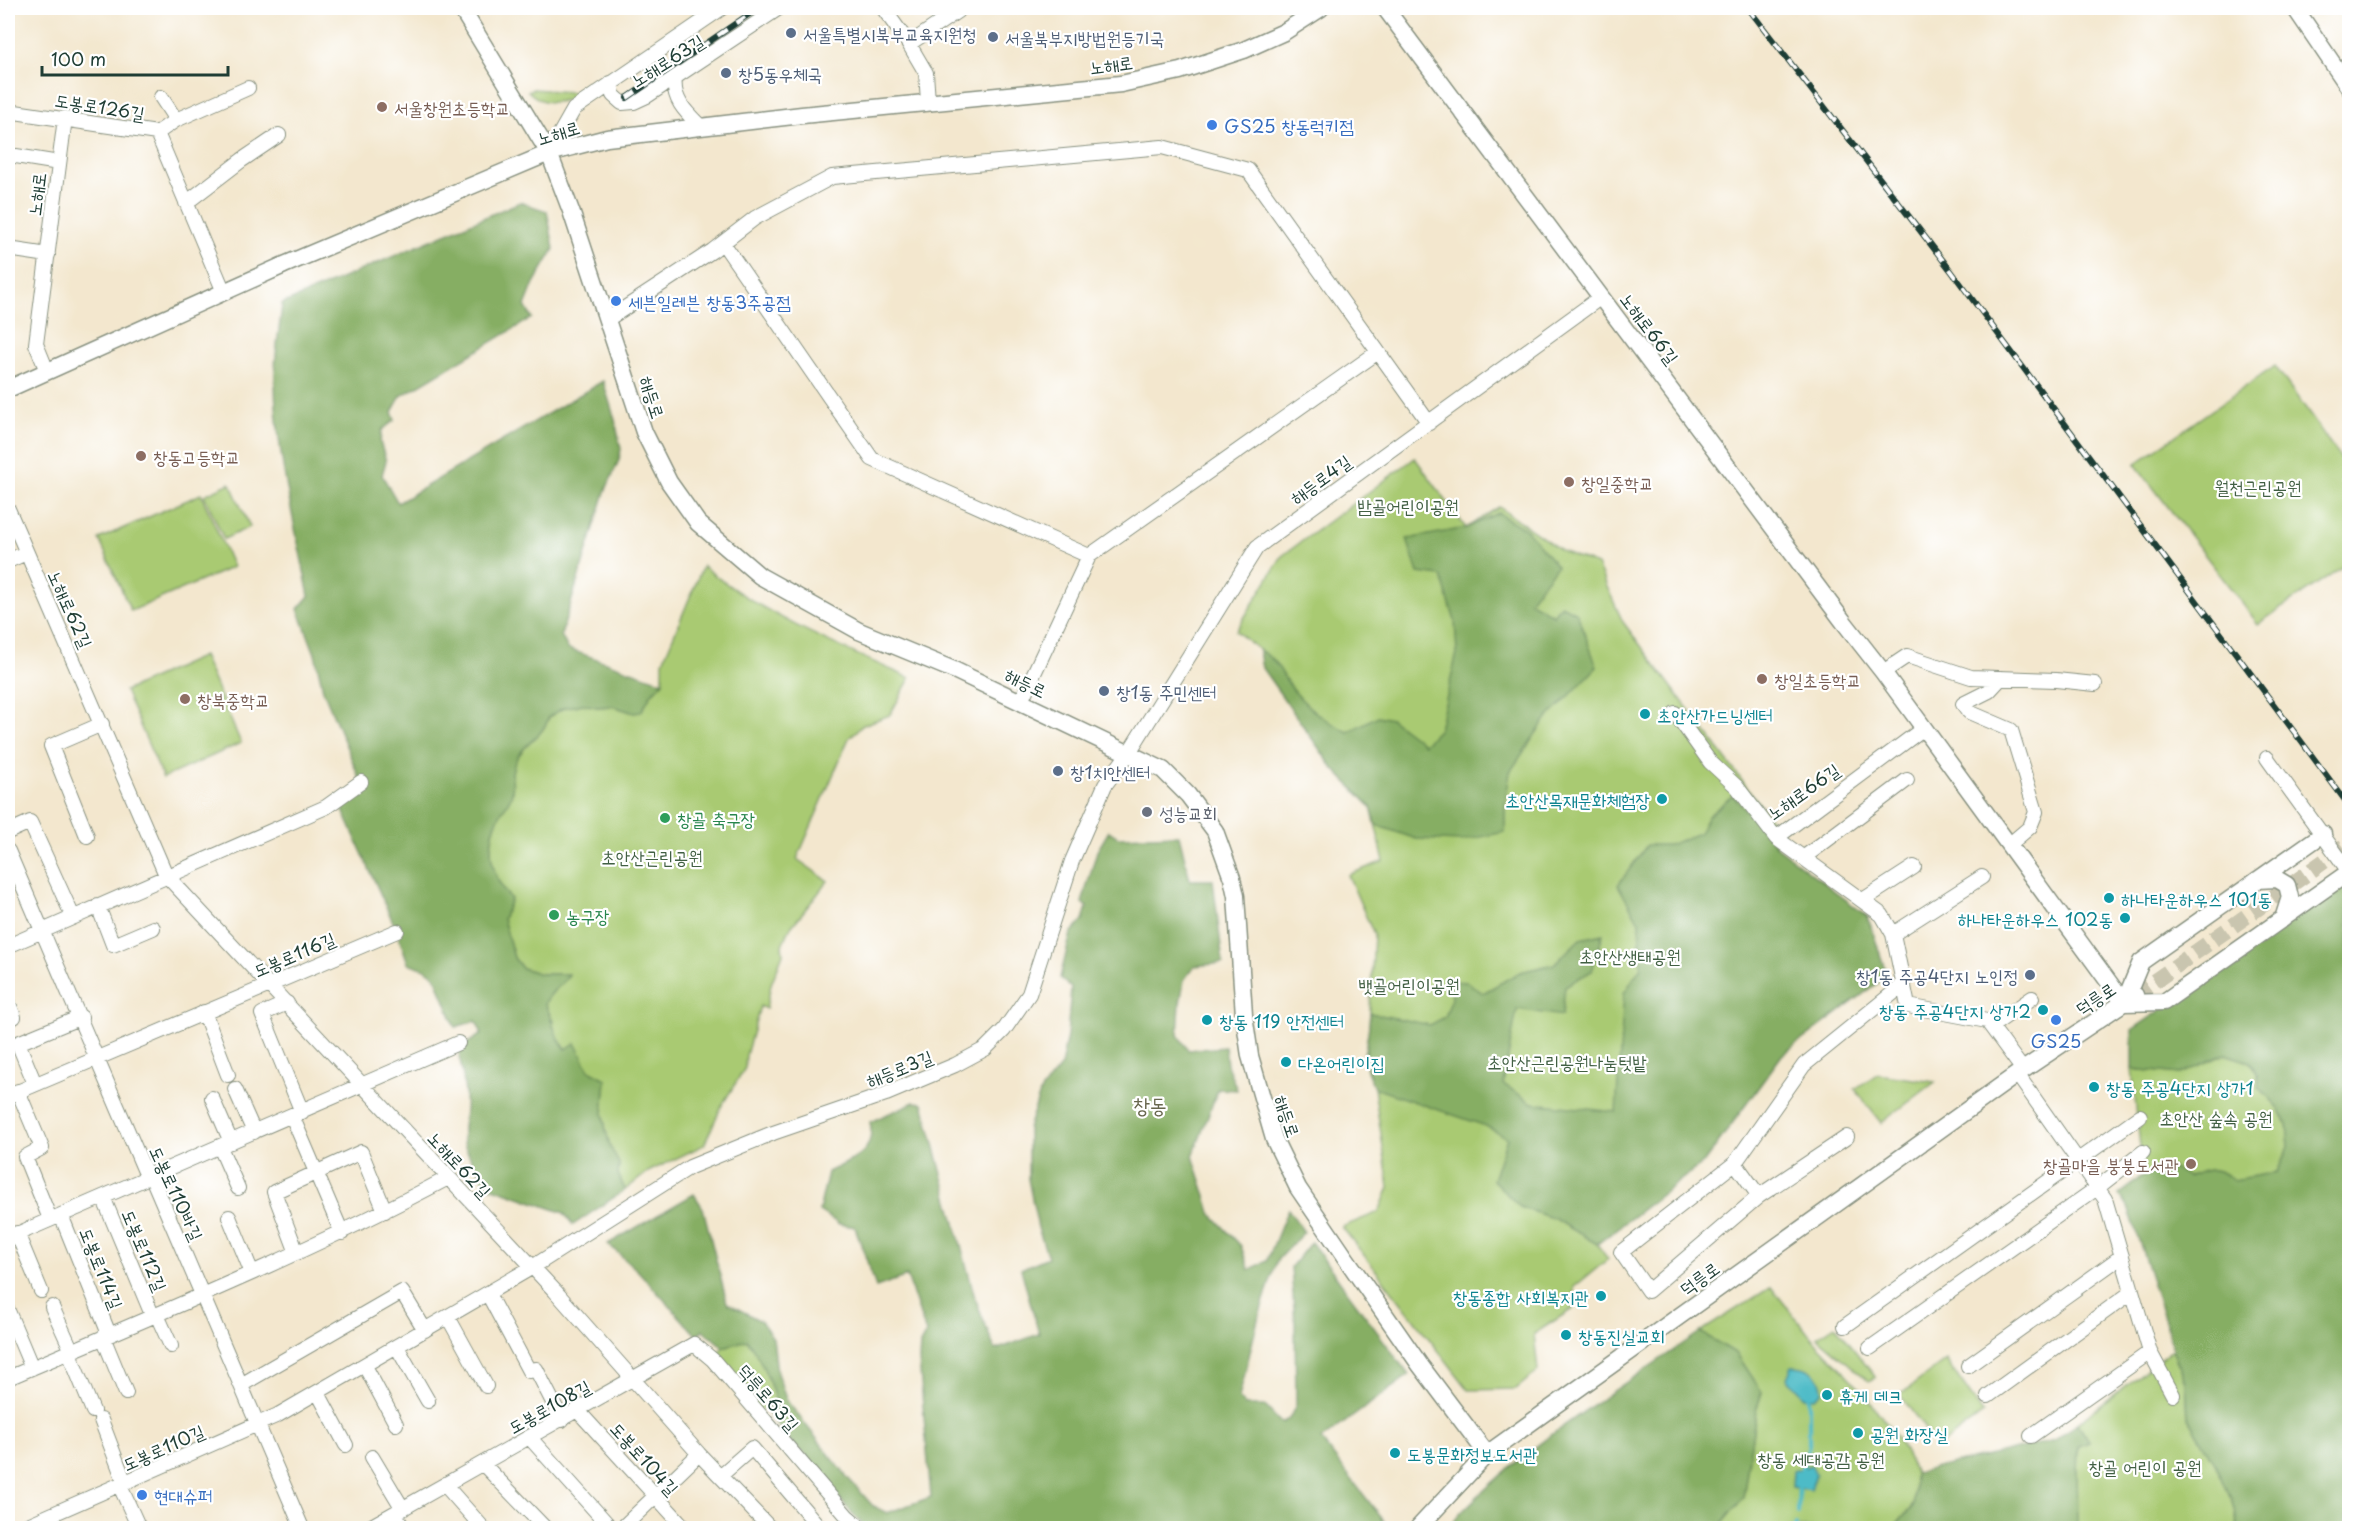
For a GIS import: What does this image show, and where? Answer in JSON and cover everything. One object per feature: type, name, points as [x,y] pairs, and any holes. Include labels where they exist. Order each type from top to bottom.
[{"type":"main road","name":"해등로","points":[[461,8],[549,153],[608,319],[644,432],[669,482],[698,523],[760,576],[859,631],[1022,701],[1163,770],[1188,795],[1215,831],[1236,896],[1244,1015],[1250,1056],[1274,1139],[1298,1188],[1420,1365],[1487,1454]]},
{"type":"main road","name":"노해로","points":[[8,389],[224,292],[549,153],[607,138],[928,101],[1121,84],[1175,73],[1244,50],[1284,32],[1321,8]]},
{"type":"main road","name":"노해로66길","points":[[1385,8],[2010,844],[2130,999]]},
{"type":"main road","points":[[2295,8],[2349,89]]},
{"type":"main road","points":[[2323,834],[2141,962],[2130,999],[2164,1002],[2349,873]]},
{"type":"main road","points":[[2257,880],[2277,879],[2287,885],[2290,897],[2283,919]]},
{"type":"main road","name":"덕릉로","points":[[1418,1528],[1487,1454],[2020,1072],[2130,999]]},
{"type":"street","name":"노해로63길","points":[[549,153],[574,109],[722,8]]},
{"type":"street","name":"노해로63길","points":[[611,83],[613,96],[622,103],[647,96],[779,8]]},
{"type":"street","points":[[883,8],[909,44],[926,73],[928,101]]},
{"type":"street","points":[[909,44],[962,8]]},
{"type":"street","points":[[675,79],[675,89],[680,105],[702,127]]},
{"type":"street","name":"도봉로126길","points":[[8,111],[157,133],[176,120],[248,88]]},
{"type":"street","points":[[161,97],[176,120]]},
{"type":"street","name":"노해로","points":[[47,371],[36,344],[65,118]]},
{"type":"street","points":[[157,133],[224,292]]},
{"type":"street","points":[[186,203],[279,135]]},
{"type":"street","points":[[608,319],[723,243],[755,218],[832,177],[1162,147],[1248,170],[1429,423]]},
{"type":"street","name":"노해로","points":[[16,156],[59,163]]},
{"type":"street","points":[[723,243],[872,459],[1089,556]]},
{"type":"street","points":[[8,249],[48,255]]},
{"type":"street","name":"해등로4길","points":[[1128,754],[1257,547],[1601,297]]},
{"type":"street","points":[[1022,701],[1089,556],[1378,352]]},
{"type":"street","name":"노해로62길","points":[[8,509],[166,875],[363,1084],[531,1268]]},
{"type":"street","points":[[8,561],[26,553]]},
{"type":"street","points":[[1883,672],[1907,656],[1971,677],[2095,684]]},
{"type":"street","points":[[2001,678],[1989,691],[1963,704],[1969,712],[2011,730],[2036,812],[2030,827],[2010,844]]},
{"type":"street","name":"노해로66길","points":[[1675,713],[1710,762],[1737,787],[1776,838],[1924,728]]},
{"type":"street","points":[[87,836],[51,746],[102,724]]},
{"type":"street","name":"해등로3길","points":[[531,1268],[690,1167],[772,1133],[886,1094],[955,1065],[993,1042],[1015,1016],[1029,994],[1071,861],[1105,785],[1128,754]]},
{"type":"street","points":[[2267,758],[2349,873]]},
{"type":"street","points":[[1803,858],[1907,780]]},
{"type":"street","points":[[8,946],[326,807],[361,782]]},
{"type":"street","points":[[8,832],[30,822],[73,918]]},
{"type":"street","points":[[1776,838],[1882,915],[1893,934],[1908,1006],[1987,1021],[1992,1026],[2105,1199],[2150,1352],[2173,1395]]},
{"type":"street","name":"도봉로110바길","points":[[8,851],[81,1017],[144,1169],[150,1177],[302,1528]]},
{"type":"street","points":[[1863,900],[1914,867]]},
{"type":"street","points":[[1893,934],[1982,877]]},
{"type":"street","points":[[98,906],[113,945],[153,928]]},
{"type":"street","name":"도봉로116길","points":[[13,1093],[397,931]]},
{"type":"street","points":[[1847,1137],[1759,1196],[1647,1291],[1621,1252],[1735,1163],[1804,1065],[1903,985]]},
{"type":"street","points":[[1992,1026],[2032,998]]},
{"type":"street","points":[[8,1001],[14,1017]]},
{"type":"street","points":[[287,1003],[262,1014],[316,1173],[342,1233]]},
{"type":"street","points":[[204,1012],[228,1075]]},
{"type":"street","points":[[35,1084],[18,1043],[81,1017]]},
{"type":"street","points":[[363,1084],[458,1043]]},
{"type":"street","name":"도봉로114길","points":[[41,1292],[12,1235],[363,1084]]},
{"type":"street","points":[[235,1089],[254,1132]]},
{"type":"street","name":"도봉로114길","points":[[13,1093],[42,1148],[25,1157],[56,1217],[106,1336]]},
{"type":"street","points":[[212,1098],[238,1188]]},
{"type":"street","points":[[1845,1326],[2140,1116]]},
{"type":"street","points":[[297,1253],[274,1192],[361,1152],[385,1211]]},
{"type":"street","points":[[1870,1348],[2097,1188],[2144,1152]]},
{"type":"street","points":[[1735,1163],[1759,1196]]},
{"type":"street","name":"도봉로112길","points":[[8,1378],[202,1296],[342,1233],[448,1178]]},
{"type":"street","name":"도봉로112길","points":[[103,1197],[155,1316],[171,1346]]},
{"type":"street","points":[[228,1217],[252,1273]]},
{"type":"street","points":[[1968,1366],[2122,1256]]},
{"type":"street","points":[[531,1268],[555,1291],[699,1454],[770,1528]]},
{"type":"street","name":"도봉로110길","points":[[21,1528],[258,1425],[365,1366],[531,1268]]},
{"type":"street","points":[[241,1385],[402,1292],[425,1330]]},
{"type":"street","points":[[1988,1396],[2132,1292]]},
{"type":"street","points":[[488,1294],[528,1371],[536,1369],[562,1420]]},
{"type":"street","points":[[52,1307],[97,1416],[139,1528]]},
{"type":"street","points":[[8,1311],[32,1368]]},
{"type":"street","points":[[448,1317],[486,1386]]},
{"type":"street","points":[[106,1336],[126,1393]]},
{"type":"street","name":"덕릉로63길","points":[[633,1380],[694,1344],[713,1360],[848,1516],[861,1528]]},
{"type":"street","points":[[397,1347],[428,1401]]},
{"type":"street","points":[[2031,1436],[2150,1352]]},
{"type":"street","points":[[365,1366],[396,1424]]},
{"type":"street","name":"도봉로108길","points":[[368,1528],[633,1380]]},
{"type":"street","points":[[318,1393],[346,1445]]},
{"type":"street","name":"도봉로104길","points":[[578,1411],[685,1528]]},
{"type":"street","points":[[530,1438],[611,1528]]},
{"type":"street","points":[[720,1476],[752,1448],[820,1528]]},
{"type":"street","points":[[622,1528],[699,1454]]},
{"type":"street","points":[[372,1457],[399,1511],[403,1528]]},
{"type":"street","points":[[483,1464],[545,1528]]},
{"type":"street","points":[[445,1485],[483,1528]]},
{"type":"green space","points":[[533,89],[583,93],[561,101],[547,102],[528,91]]},
{"type":"green space","points":[[520,202],[547,211],[554,249],[534,283],[525,306],[532,318],[401,396],[392,412],[395,420],[382,430],[380,442],[386,461],[382,475],[398,503],[603,381],[615,420],[621,449],[619,460],[605,492],[561,635],[568,649],[663,682],[652,693],[641,712],[634,713],[613,706],[597,707],[583,704],[563,708],[549,717],[542,730],[524,748],[516,760],[512,773],[511,796],[495,828],[491,849],[498,880],[511,899],[503,919],[514,958],[522,968],[541,974],[569,974],[545,1004],[556,1033],[566,1049],[575,1043],[589,1070],[606,1079],[603,1113],[606,1131],[619,1164],[618,1174],[625,1190],[573,1225],[564,1213],[485,1185],[464,1143],[465,1096],[459,1054],[466,1044],[482,1034],[476,1021],[455,1027],[435,976],[425,969],[408,963],[397,931],[340,804],[361,782],[323,690],[315,654],[298,609],[309,596],[286,485],[276,401],[275,364],[282,304]]},
{"type":"green space","name":"월천근린공원","points":[[2275,366],[2349,470],[2349,562],[2258,624],[2135,464]]},
{"type":"green space","name":"초안산생태공원","points":[[1415,458],[1466,528],[1499,507],[1562,551],[1597,565],[1623,622],[1776,826],[1776,846],[1868,917],[1887,976],[1782,1055],[1704,1162],[1597,1244],[1608,1259],[1574,1287],[1574,1308],[1534,1334],[1538,1371],[1516,1389],[1469,1390],[1342,1227],[1379,1212],[1389,1187],[1374,1088],[1367,1071],[1364,1054],[1369,1029],[1374,935],[1348,875],[1384,861],[1371,807],[1333,768],[1262,668],[1259,650],[1236,631],[1282,556]]},
{"type":"green space","points":[[230,483],[250,527],[224,539],[204,495]]},
{"type":"green space","points":[[201,494],[233,567],[131,611],[99,539]]},
{"type":"green space","points":[[1498,513],[1527,530],[1557,566],[1529,601],[1553,615],[1561,605],[1577,613],[1597,667],[1543,723],[1510,772],[1505,805],[1505,832],[1461,841],[1416,839],[1376,825],[1371,807],[1333,768],[1262,668],[1259,650],[1272,659],[1301,699],[1332,724],[1348,732],[1378,716],[1391,719],[1424,744],[1439,729],[1457,653],[1455,621],[1441,576],[1418,573],[1407,539],[1466,528]]},
{"type":"green space","name":"초안산근린공원","points":[[703,566],[750,600],[776,615],[910,678],[890,715],[863,725],[849,738],[797,859],[828,881],[788,931],[782,945],[783,954],[771,984],[766,1009],[760,1006],[746,1055],[745,1068],[722,1105],[704,1145],[648,1172],[625,1190],[618,1174],[619,1164],[609,1146],[606,1131],[603,1113],[606,1079],[589,1070],[584,1062],[559,1042],[554,1035],[553,1021],[545,1004],[569,974],[541,974],[522,968],[514,958],[503,919],[511,899],[494,870],[492,838],[499,817],[511,796],[512,770],[515,761],[543,729],[549,717],[563,708],[583,704],[597,707],[613,706],[634,713],[663,682],[663,661]]},
{"type":"green space","points":[[203,656],[241,743],[163,778],[125,691]]},
{"type":"green space","points":[[1733,795],[1776,846],[1868,917],[1887,976],[1782,1055],[1704,1162],[1597,1244],[1555,1219],[1520,1207],[1493,1180],[1507,1138],[1486,1126],[1374,1088],[1366,1058],[1370,1013],[1430,1025],[1445,1017],[1452,998],[1450,981],[1467,982],[1483,993],[1520,972],[1554,964],[1580,939],[1603,934],[1592,971],[1565,986],[1562,1016],[1517,1009],[1503,1084],[1532,1103],[1616,1112],[1624,993],[1641,967],[1639,922],[1618,885],[1647,845],[1669,845],[1699,833],[1708,816]]},
{"type":"green space","points":[[1109,831],[1118,837],[1179,835],[1190,880],[1213,880],[1223,963],[1194,966],[1184,980],[1178,1035],[1188,1050],[1225,1047],[1227,1065],[1237,1090],[1218,1089],[1193,1156],[1212,1215],[1241,1246],[1249,1270],[1267,1261],[1288,1209],[1304,1232],[1277,1260],[1258,1319],[1239,1398],[1245,1406],[1265,1406],[1281,1423],[1289,1419],[1296,1405],[1295,1324],[1291,1267],[1311,1242],[1409,1375],[1321,1440],[1384,1521],[1378,1528],[907,1528],[901,1526],[868,1528],[852,1514],[807,1456],[792,1444],[765,1409],[776,1404],[765,1370],[747,1340],[723,1347],[703,1330],[697,1336],[638,1271],[608,1244],[694,1194],[703,1208],[727,1303],[761,1321],[773,1338],[777,1373],[787,1401],[873,1506],[887,1513],[931,1497],[919,1360],[920,1344],[926,1333],[907,1276],[876,1287],[855,1227],[839,1224],[819,1211],[828,1172],[853,1159],[866,1149],[871,1133],[870,1122],[914,1102],[923,1103],[975,1298],[995,1350],[1039,1334],[1021,1269],[1048,1257],[1038,1228],[1028,1179],[1028,1128],[1041,1090],[1061,1066],[1067,1036],[1071,988],[1060,978],[1071,933],[1083,920],[1087,907],[1082,903],[1097,851]]},
{"type":"green space","points":[[2345,884],[2349,887],[2350,1501],[2346,1528],[2239,1528],[2231,1498],[2218,1469],[2188,1418],[2186,1381],[2172,1350],[2168,1330],[2128,1207],[2119,1194],[2143,1176],[2172,1167],[2187,1177],[2216,1170],[2234,1180],[2277,1172],[2289,1146],[2287,1124],[2279,1108],[2259,1087],[2258,1074],[2250,1062],[2225,1054],[2180,1074],[2132,1069],[2132,1030]]},
{"type":"green space","name":"초안산 숲속 공원","points":[[2225,1054],[2250,1062],[2258,1074],[2259,1087],[2279,1108],[2287,1124],[2289,1146],[2277,1173],[2234,1180],[2216,1170],[2187,1177],[2172,1167],[2143,1176],[2132,1069],[2180,1074]]},
{"type":"green space","points":[[1877,1074],[1935,1082],[1881,1123],[1855,1089]]},
{"type":"green space","name":"창동 세대공감 공원","points":[[1771,1287],[1811,1337],[1864,1393],[1898,1439],[1915,1473],[1914,1504],[1894,1528],[1718,1528],[1743,1498],[1756,1411],[1762,1392],[1737,1354],[1700,1332]]},
{"type":"green space","points":[[1835,1325],[1876,1378],[1869,1381],[1817,1337]]},
{"type":"green space","points":[[1700,1332],[1737,1354],[1762,1392],[1756,1411],[1743,1498],[1718,1528],[1447,1528],[1474,1499],[1535,1447]]},
{"type":"green space","points":[[747,1340],[761,1359],[777,1404],[759,1411],[713,1360],[723,1347]]},
{"type":"green space","name":"창골 어린이 공원","points":[[2172,1350],[2186,1381],[2188,1418],[2218,1469],[2231,1498],[2239,1528],[2078,1528],[2078,1446],[2088,1441],[2078,1423]]},
{"type":"green space","points":[[1946,1360],[1983,1413],[1938,1447],[1900,1395]]},
{"type":"green space","points":[[2078,1423],[2088,1442],[2078,1446],[2078,1528],[1894,1528],[1914,1505],[1915,1473],[2055,1440]]},
{"type":"water","points":[[1792,1366],[1803,1367],[1813,1372],[1820,1381],[1822,1392],[1815,1398],[1804,1397],[1787,1378]]},
{"type":"water","points":[[1811,1465],[1816,1475],[1810,1490],[1792,1487],[1793,1471]]},
{"type":"waterway","points":[[1801,1471],[1809,1446],[1809,1393]]},
{"type":"waterway","points":[[1798,1513],[1799,1484]]},
{"type":"tunnel","points":[[2135,995],[2350,843]]},
{"type":"railway","points":[[627,98],[758,8]]},
{"type":"railway","points":[[1748,8],[1952,272],[2350,807]]},
{"type":"place","name":"서울특별시북부교육지원청","points":[[791,33]]},
{"type":"place","name":"서울북부지방법원등기국","points":[[993,37]]},
{"type":"place","name":"창5동우체국","points":[[726,73]]},
{"type":"place","name":"서울창원초등학교","points":[[382,107]]},
{"type":"place","name":"GS25 창동럭키점","points":[[1212,125]]},
{"type":"place","name":"세븐일레븐 창동3주공점","points":[[616,301]]},
{"type":"place","name":"창동고등학교","points":[[141,456]]},
{"type":"place","name":"창일중학교","points":[[1569,482]]},
{"type":"place","name":"창일초등학교","points":[[1762,679]]},
{"type":"place","name":"창1동 주민센터","points":[[1104,691]]},
{"type":"place","name":"창북중학교","points":[[185,699]]},
{"type":"place","name":"초안산가드닝센터","points":[[1645,714]]},
{"type":"place","name":"창1치안센터","points":[[1058,771]]},
{"type":"place","name":"초안산목재문화체험장","points":[[1662,799]]},
{"type":"place","name":"성능교회","points":[[1147,812]]},
{"type":"place","name":"창골 축구장","points":[[665,818]]},
{"type":"place","name":"하나타운하우스 101동","points":[[2109,898]]},
{"type":"place","name":"농구장","points":[[554,915]]},
{"type":"place","name":"하나타운하우스 102동","points":[[2125,918]]},
{"type":"place","name":"창1동 주공4단지 노인정","points":[[2030,975]]},
{"type":"place","name":"창동 주공4단지 상가2","points":[[2043,1010]]},
{"type":"place","name":"창동 119 안전센터","points":[[1207,1020]]},
{"type":"place","name":"GS25","points":[[2056,1020]]},
{"type":"place","name":"다온어린이집","points":[[1286,1062]]},
{"type":"place","name":"창동 주공4단지 상가1","points":[[2094,1087]]},
{"type":"place","name":"창골마을 붕붕도서관","points":[[2191,1164]]},
{"type":"place","name":"창동종합 사회복지관","points":[[1601,1296]]},
{"type":"place","name":"창동진실교회","points":[[1566,1335]]},
{"type":"place","name":"휴게 데크","points":[[1827,1395]]},
{"type":"place","name":"공원 화장실","points":[[1858,1433]]},
{"type":"place","name":"도봉문화정보도서관","points":[[1395,1453]]},
{"type":"place","name":"현대슈퍼","points":[[142,1495]]},
{"type":"district","name":"창동","points":[[1150,1104]]},
{"type":"park label","name":"밤골어린이공원","points":[[1408,505]]},
{"type":"park label","name":"뱃골어린이공원","points":[[1409,984]]},
{"type":"park label","name":"초안산근린공원나눔텃밭","points":[[1567,1061]]}]
